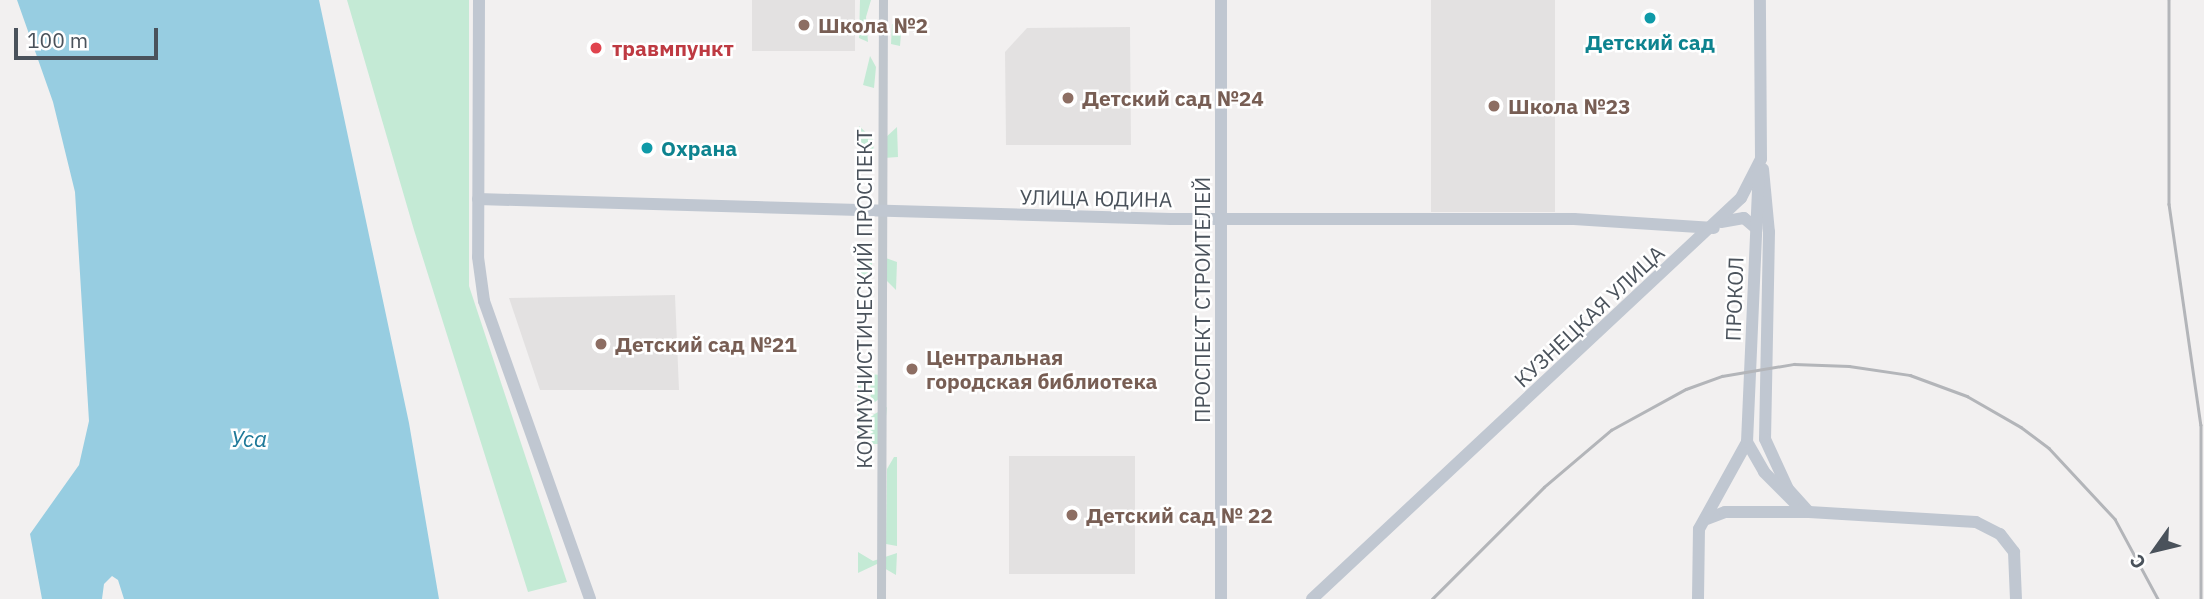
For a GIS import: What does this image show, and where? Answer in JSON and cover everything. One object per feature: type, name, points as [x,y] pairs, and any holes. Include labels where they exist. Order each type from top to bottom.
[{"type":"main road","points":[[479,0],[478,257],[484,301],[590,599]]},
{"type":"main road","name":"ПРОСПЕКТ СТРОИТЕЛЕЙ","points":[[1220,0],[1221,599]]},
{"type":"main road","name":"КУЗНЕЦКАЯ УЛИЦА","points":[[1312,599],[1716,226],[1741,198],[1761,159],[1760,0]]},
{"type":"main road","points":[[1761,159],[1769,232],[1765,439],[1788,489],[1809,512]]},
{"type":"main road","name":"ПРОКОЛ","points":[[1747,442],[1761,159]]},
{"type":"main road","name":"УЛИЦА ЮДИНА","points":[[478,200],[881,213],[1221,220],[1574,219],[1716,226],[1744,218],[1756,228]]},
{"type":"main road","points":[[1698,599],[1698,536],[1747,442],[1780,492],[1809,512]]},
{"type":"main road","points":[[1707,519],[1725,512],[1809,512],[1976,522],[2000,534],[2016,560],[2016,599]]},
{"type":"street","name":"КОММУНИСТИЧЕСКИЙ ПРОСПЕКТ","points":[[881,599],[883,0]]},
{"type":"shaded area","name":"Школа №2","points":[[752,0],[855,0],[855,51],[752,51]]},
{"type":"shaded area","name":"Школа №23","points":[[1431,0],[1555,0],[1555,212],[1431,212]]},
{"type":"shaded area","name":"Детский сад №24","points":[[1130,27],[1131,145],[1006,145],[1005,52],[1027,28]]},
{"type":"shaded area","name":"Детский сад №21","points":[[675,295],[679,390],[540,390],[509,298]]},
{"type":"shaded area","name":"Детский сад № 22","points":[[1009,456],[1135,456],[1135,574],[1009,574]]},
{"type":"green space","points":[[347,0],[469,0],[469,286],[567,582],[528,592],[414,230]]},
{"type":"green space","points":[[860,0],[871,0],[866,17],[868,42],[859,38]]},
{"type":"green space","points":[[902,22],[900,46],[891,44],[892,24]]},
{"type":"green space","points":[[870,56],[876,67],[874,88],[863,85]]},
{"type":"green space","points":[[859,126],[873,139],[874,158],[860,157]]},
{"type":"green space","points":[[897,127],[898,157],[884,158],[884,139]]},
{"type":"green space","points":[[872,254],[872,276],[858,292],[858,262]]},
{"type":"green space","points":[[883,257],[897,262],[896,290],[884,278]]},
{"type":"green space","points":[[858,374],[866,375],[867,392],[861,401],[865,434],[858,443]]},
{"type":"green space","points":[[870,374],[880,375],[884,395],[871,405]]},
{"type":"green space","points":[[887,407],[883,444],[869,444],[871,416]]},
{"type":"green space","points":[[894,457],[897,457],[897,546],[886,544],[887,469]]},
{"type":"green space","points":[[858,552],[873,561],[897,553],[896,575],[877,564],[858,573]]},
{"type":"water","name":"Уса","points":[[17,0],[319,0],[409,423],[439,599],[124,599],[118,580],[112,576],[104,584],[102,599],[42,599],[30,534],[79,465],[89,421],[75,192],[53,102]]},
{"type":"railway","points":[[2169,0],[2169,204],[2201,425],[2201,599]]},
{"type":"railway","points":[[1432,599],[1544,487],[1611,430],[1686,389],[1722,376],[1794,364],[1849,366],[1910,375],[1967,396],[2021,427],[2049,448],[2115,519],[2158,599]]},
{"type":"place","name":"Детский сад","points":[[1650,18]]},
{"type":"place","name":"Школа №2","points":[[804,25]]},
{"type":"place","name":"травмпункт","points":[[596,48]]},
{"type":"place","name":"Детский сад №24","points":[[1068,98]]},
{"type":"place","name":"Школа №23","points":[[1494,106]]},
{"type":"place","name":"Охрана","points":[[647,148]]},
{"type":"place","name":"Детский сад №21","points":[[601,344]]},
{"type":"place","name":"Центральная городская библиотека","points":[[912,369]]},
{"type":"place","name":"Детский сад № 22","points":[[1072,515]]}]
